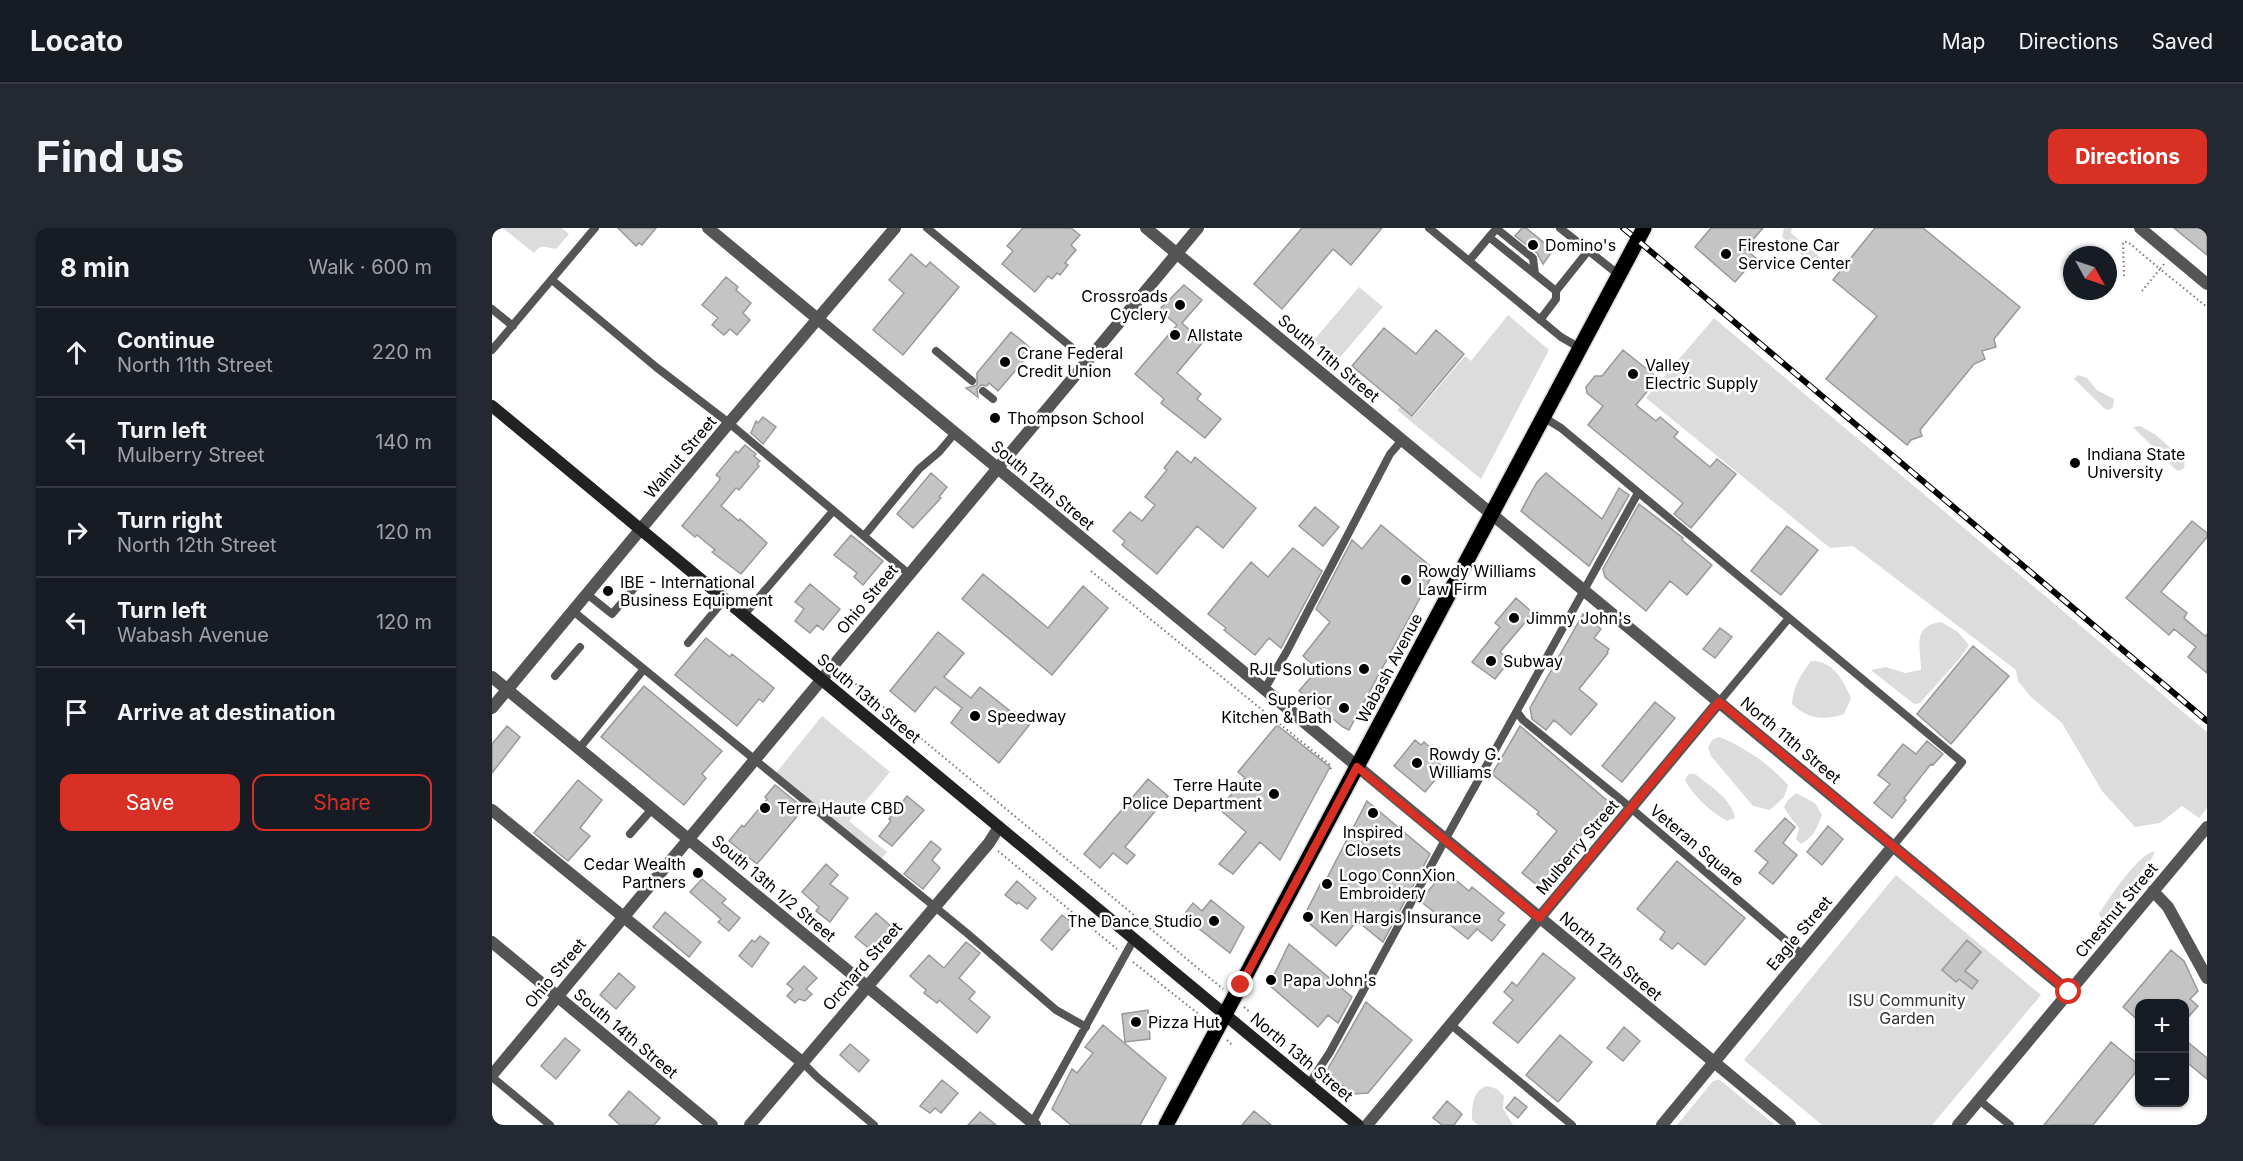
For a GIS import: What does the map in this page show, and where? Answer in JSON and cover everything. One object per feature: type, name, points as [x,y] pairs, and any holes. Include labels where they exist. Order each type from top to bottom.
[{"type":"main road","name":"Wabash Avenue","points":[[1166,1125],[1644,228]]},
{"type":"main road","name":"South 13th Street","points":[[492,406],[1225,1014]]},
{"type":"main road","name":"North 13th Street","points":[[1225,1014],[1358,1125]]},
{"type":"street","name":"South 12th Street","points":[[708,228],[1357,767]]},
{"type":"street","name":"Walnut Street","points":[[492,708],[895,228]]},
{"type":"street","name":"South 11th Street","points":[[1146,228],[1492,513]]},
{"type":"street","name":"Ohio Street","points":[[492,1076],[688,837],[821,681],[1198,228]]},
{"type":"street","points":[[2140,228],[2207,284]]},
{"type":"street","name":"North 11th Street","points":[[1492,513],[2069,992]]},
{"type":"street","name":"South 13th 1/2 Street","points":[[492,677],[1033,1124]]},
{"type":"street","name":"Mulberry Street","points":[[1367,1125],[1719,702]]},
{"type":"street","name":"North 12th Street","points":[[1357,767],[1790,1125]]},
{"type":"street","points":[[492,810],[802,1062]]},
{"type":"street","name":"Orchard Street","points":[[750,1125],[989,843],[999,827]]},
{"type":"street","name":"Chestnut Street","points":[[1958,1125],[2207,827]]},
{"type":"street","name":"Eagle Street","points":[[1662,1125],[1893,846]]},
{"type":"street","points":[[2153,891],[2168,907],[2207,978]]},
{"type":"street","name":"South 14th Street","points":[[492,942],[712,1125]]},
{"type":"lane","points":[[492,350],[595,228]]},
{"type":"lane","points":[[927,228],[1088,360]]},
{"type":"lane","points":[[1429,228],[1561,337],[1580,348]]},
{"type":"lane","points":[[1469,261],[1497,228],[1533,258],[1535,274]]},
{"type":"lane","points":[[1560,228],[1619,275]]},
{"type":"lane","points":[[1489,237],[1556,291]]},
{"type":"lane","points":[[1540,320],[1556,299],[1556,291],[1588,251]]},
{"type":"lane","points":[[552,280],[656,367],[729,423],[909,574]]},
{"type":"lane","points":[[492,309],[513,326]]},
{"type":"lane","points":[[936,351],[972,381]]},
{"type":"lane","points":[[983,391],[993,399]]},
{"type":"lane","points":[[1543,417],[1561,428],[1789,618]]},
{"type":"lane","points":[[864,536],[919,469],[939,452],[955,433]]},
{"type":"lane","points":[[1264,690],[1287,651],[1390,454],[1403,439]]},
{"type":"lane","points":[[1309,1084],[1330,1052],[1638,493]]},
{"type":"lane","points":[[743,616],[833,511]]},
{"type":"lane","points":[[586,594],[612,614],[637,585]]},
{"type":"lane","points":[[688,643],[724,600]]},
{"type":"lane","points":[[573,611],[935,907],[1056,1010],[1086,1028]]},
{"type":"lane","name":"Mulberry Street","points":[[1719,702],[1789,618]]},
{"type":"lane","name":"Eagle Street","points":[[1789,618],[1962,762],[1893,846]]},
{"type":"lane","points":[[555,676],[580,647]]},
{"type":"lane","points":[[578,750],[644,669]]},
{"type":"lane","name":"Veteran Square","points":[[1516,712],[1803,955]]},
{"type":"lane","points":[[630,834],[652,809]]},
{"type":"lane","points":[[1033,1124],[1134,939]]},
{"type":"lane","points":[[1450,1023],[1572,1125]]},
{"type":"lane","points":[[802,1062],[874,1125]]},
{"type":"lane","points":[[492,1076],[550,1125]]},
{"type":"lane","points":[[1979,1100],[2010,1125]]},
{"type":"path","points":[[2124,276],[2123,242],[2128,242],[2160,269],[2142,291]]},
{"type":"path","points":[[1091,571],[1329,764],[1331,769]]},
{"type":"path","points":[[852,681],[1142,923],[1217,982]]},
{"type":"path","points":[[989,843],[1125,956],[1201,1015],[1233,1046]]},
{"type":"green space","points":[[503,228],[562,228],[569,234],[556,249],[541,247],[534,253]]},
{"type":"green space","points":[[1784,228],[1792,228],[1791,233],[1822,259],[1825,264],[1824,270],[1815,267],[1782,237]]},
{"type":"green space","points":[[1359,287],[1383,307],[1337,361],[1313,341]]},
{"type":"green space","points":[[1508,315],[1549,350],[1481,479],[1397,410],[1400,407],[1413,417],[1465,356],[1471,361]]},
{"type":"green space","points":[[1714,318],[2207,732],[2207,808],[2199,818],[2182,806],[2160,823],[2135,827],[2102,791],[2062,723],[2031,697],[2018,681],[2016,670],[1853,546],[1830,548],[1646,398]]},
{"type":"green space","points":[[2078,375],[2087,378],[2097,390],[2114,399],[2113,407],[2109,410],[2105,409],[2074,379]]},
{"type":"green space","points":[[2140,426],[2156,435],[2185,461],[2184,468],[2179,471],[2175,469],[2133,427]]},
{"type":"green space","points":[[1941,622],[1958,632],[1969,645],[1920,703],[1914,704],[1871,670],[1886,667],[1905,673],[1921,670],[1919,646],[1921,633],[1932,624]]},
{"type":"green space","points":[[1811,661],[1826,664],[1841,678],[1851,698],[1844,714],[1829,718],[1810,716],[1792,704],[1796,686]]},
{"type":"green space","points":[[822,716],[890,772],[849,821],[887,852],[881,859],[776,773]]},
{"type":"green space","points":[[1719,737],[1756,757],[1788,785],[1784,797],[1770,810],[1753,806],[1711,756],[1708,748],[1712,740]]},
{"type":"green space","points":[[1689,774],[1695,774],[1720,793],[1730,805],[1735,818],[1727,821],[1703,804],[1685,780]]},
{"type":"green space","points":[[1796,793],[1815,803],[1822,815],[1812,835],[1801,844],[1796,839],[1799,829],[1784,807]]},
{"type":"green space","points":[[2155,851],[2152,858],[2102,921],[2099,914],[2132,868]]},
{"type":"green space","name":"ISU Community Garden","points":[[1896,875],[2041,995],[1932,1125],[1822,1125],[1744,1060]]},
{"type":"green space","points":[[1720,1080],[1775,1125],[1677,1125],[1713,1081]]},
{"type":"green space","points":[[1487,1086],[1497,1089],[1504,1096],[1503,1108],[1513,1125],[1478,1125],[1472,1120],[1476,1095],[1478,1091]]},
{"type":"building","points":[[618,228],[656,228],[642,245],[639,243],[636,246]]},
{"type":"building","points":[[1023,228],[1071,228],[1080,235],[1071,245],[1076,250],[1065,263],[1068,265],[1060,275],[1057,273],[1052,279],[1048,276],[1035,292],[1002,264],[1013,251],[1007,246]]},
{"type":"building","points":[[1302,228],[1382,228],[1351,265],[1333,249],[1282,309],[1254,284]]},
{"type":"building","name":"Domino's","points":[[1522,228],[1526,228],[1553,250],[1543,264],[1537,253],[1515,236]]},
{"type":"building","name":"Firestone Car Service Center","points":[[1711,228],[1763,228],[1745,249],[1756,258],[1735,282],[1695,247]]},
{"type":"building","points":[[1875,228],[1923,228],[2020,307],[1994,339],[1996,347],[1982,351],[1985,359],[1974,364],[1920,430],[1922,436],[1911,440],[1907,445],[1826,379],[1877,316],[1833,280]]},
{"type":"building","points":[[2174,228],[2207,228],[2207,255]]},
{"type":"building","points":[[911,254],[926,267],[930,262],[959,287],[903,355],[873,330],[904,293],[889,280]]},
{"type":"building","points":[[726,277],[738,287],[736,290],[751,303],[743,313],[750,320],[737,335],[730,329],[724,335],[712,325],[718,318],[702,305]]},
{"type":"building","points":[[1184,285],[1202,300],[1182,323],[1203,342],[1177,373],[1201,394],[1197,399],[1221,419],[1205,438],[1161,403],[1164,399],[1135,374],[1177,325],[1159,310]]},
{"type":"building","points":[[1384,328],[1416,354],[1436,330],[1464,354],[1412,416],[1352,366]]},
{"type":"building","name":"Crane Federal Credit Union","points":[[1011,332],[1033,350],[998,391],[989,383],[987,386],[981,385],[977,389],[978,397],[966,388],[977,385],[977,373]]},
{"type":"building","points":[[1623,350],[1658,378],[1636,405],[1656,421],[1660,417],[1678,432],[1674,437],[1710,467],[1717,459],[1736,474],[1691,528],[1674,514],[1683,503],[1588,425],[1603,406],[1587,393],[1586,387],[1595,376],[1602,376]]},
{"type":"building","points":[[763,417],[776,427],[763,444],[751,433],[756,421],[758,423]]},
{"type":"building","points":[[745,445],[756,454],[754,456],[760,461],[757,464],[759,466],[739,490],[736,488],[721,506],[767,543],[741,574],[712,552],[715,550],[697,535],[695,537],[682,526],[719,481],[720,478],[716,475],[736,451],[738,453]]},
{"type":"building","points":[[1177,451],[1191,463],[1195,457],[1256,508],[1223,548],[1197,526],[1157,574],[1122,545],[1125,541],[1113,531],[1130,512],[1142,521],[1155,505],[1145,497],[1167,470],[1164,468]]},
{"type":"building","points":[[931,473],[947,487],[939,497],[941,498],[913,528],[897,514]]},
{"type":"building","points":[[1546,473],[1602,519],[1619,488],[1629,495],[1589,566],[1521,511],[1537,482]]},
{"type":"building","points":[[1639,504],[1683,538],[1682,540],[1712,565],[1687,595],[1670,581],[1646,611],[1605,577],[1603,569]]},
{"type":"building","points":[[1315,507],[1339,527],[1323,546],[1299,526]]},
{"type":"building","points":[[2192,521],[2207,533],[2207,537],[2161,592],[2187,613],[2184,618],[2205,636],[2207,634],[2207,673],[2188,657],[2196,647],[2174,629],[2169,635],[2126,598]]},
{"type":"building","points":[[1381,525],[1435,570],[1349,730],[1299,691],[1318,669],[1303,656],[1330,622],[1316,609],[1352,540],[1362,549]]},
{"type":"building","points":[[1787,526],[1818,550],[1781,595],[1751,571]]},
{"type":"building","points":[[851,535],[883,561],[863,585],[854,577],[857,573],[834,555]]},
{"type":"building","points":[[1293,548],[1322,571],[1281,648],[1269,638],[1255,655],[1208,614],[1251,562],[1268,577]]},
{"type":"building","points":[[983,574],[1048,628],[1083,586],[1108,608],[1052,675],[962,599]]},
{"type":"building","points":[[810,584],[840,609],[823,630],[817,625],[810,633],[795,621],[804,609],[795,602]]},
{"type":"building","points":[[1516,598],[1533,613],[1500,652],[1510,660],[1495,679],[1472,662],[1500,627],[1495,623]]},
{"type":"building","points":[[1583,614],[1601,629],[1594,638],[1609,649],[1579,689],[1597,704],[1571,735],[1554,720],[1546,730],[1532,719],[1530,708]]},
{"type":"building","points":[[1720,628],[1732,637],[1715,658],[1703,649]]},
{"type":"building","points":[[938,632],[964,653],[944,677],[971,698],[980,687],[1030,724],[999,763],[951,723],[962,708],[935,687],[915,712],[890,691]]},
{"type":"building","points":[[706,638],[730,657],[732,654],[774,688],[763,702],[759,699],[737,726],[675,675]]},
{"type":"building","points":[[1973,646],[2009,676],[1951,744],[1917,714]]},
{"type":"building","points":[[644,686],[722,751],[702,774],[706,778],[684,805],[601,737]]},
{"type":"building","points":[[1655,702],[1675,718],[1622,782],[1602,766]]},
{"type":"building","name":"Terre Haute Police Department","points":[[1277,725],[1330,767],[1280,860],[1260,842],[1233,874],[1219,864],[1246,832],[1219,809],[1245,778],[1238,772]]},
{"type":"building","points":[[507,726],[520,737],[492,773],[492,744]]},
{"type":"building","points":[[1520,726],[1609,802],[1538,886],[1522,873],[1557,831],[1537,814],[1539,812],[1492,774]]},
{"type":"building","name":"Rowdy G. Williams","points":[[1415,740],[1421,745],[1424,742],[1438,754],[1434,759],[1445,768],[1425,792],[1394,766]]},
{"type":"building","points":[[1927,741],[1943,754],[1933,765],[1931,764],[1904,798],[1906,800],[1892,818],[1874,803],[1890,784],[1878,775],[1903,744],[1916,754]]},
{"type":"building","points":[[1148,779],[1168,796],[1125,847],[1135,855],[1127,864],[1113,853],[1100,868],[1084,854]]},
{"type":"building","points":[[578,780],[602,800],[580,828],[590,836],[568,861],[534,833]]},
{"type":"building","points":[[775,785],[804,808],[757,864],[729,841],[767,799],[765,797]]},
{"type":"building","points":[[907,796],[924,810],[892,846],[879,836]]},
{"type":"building","points":[[1367,801],[1430,854],[1383,942],[1357,921],[1336,946],[1303,918],[1323,879],[1326,880]]},
{"type":"building","points":[[1785,818],[1795,827],[1783,843],[1797,855],[1773,884],[1759,873],[1768,862],[1755,851]]},
{"type":"building","points":[[1828,826],[1843,839],[1822,865],[1807,852]]},
{"type":"building","points":[[931,841],[941,849],[932,860],[940,868],[923,889],[904,874]]},
{"type":"building","points":[[1677,861],[1745,918],[1705,965],[1678,943],[1672,949],[1660,939],[1665,932],[1637,909]]},
{"type":"building","points":[[826,864],[838,875],[830,884],[848,898],[830,922],[816,911],[819,907],[802,892]]},
{"type":"building","points":[[1445,871],[1469,891],[1472,887],[1504,913],[1498,920],[1505,925],[1492,941],[1477,929],[1468,939],[1420,901]]},
{"type":"building","points":[[702,879],[726,899],[722,903],[740,918],[729,931],[718,922],[721,919],[690,892]]},
{"type":"building","points":[[1017,881],[1036,898],[1027,909],[1005,895]]},
{"type":"building","name":"The Dance Studio","points":[[1211,900],[1244,927],[1230,953],[1183,916],[1193,903],[1202,911]]},
{"type":"building","points":[[665,912],[701,942],[689,957],[653,927]]},
{"type":"building","points":[[876,913],[892,927],[872,951],[855,937]]},
{"type":"building","points":[[1062,915],[1074,924],[1052,950],[1041,940]]},
{"type":"building","points":[[760,936],[769,943],[752,967],[739,956],[752,940],[755,942]]},
{"type":"building","points":[[1967,940],[1981,952],[1965,971],[1978,981],[1972,989],[1959,979],[1956,982],[1942,970]]},
{"type":"building","points":[[966,942],[980,953],[959,978],[975,992],[969,999],[990,1017],[977,1033],[939,1000],[937,1003],[924,993],[926,990],[910,976],[929,955],[944,968]]},
{"type":"building","points":[[1289,944],[1352,997],[1338,1023],[1328,1015],[1318,1027],[1269,985]]},
{"type":"building","points":[[2171,950],[2184,961],[2198,991],[2190,999],[2198,1006],[2189,1016],[2189,999],[2135,999],[2135,1018],[2123,1007]]},
{"type":"building","points":[[1543,953],[1575,978],[1518,1043],[1493,1023],[1513,1000],[1504,992],[1512,982],[1517,986]]},
{"type":"building","points":[[804,966],[817,978],[806,989],[812,994],[805,1001],[799,999],[795,1003],[787,996],[793,989],[787,984]]},
{"type":"building","points":[[619,973],[635,987],[616,1009],[600,995]]},
{"type":"building","points":[[1366,1002],[1412,1040],[1368,1093],[1353,1094],[1326,1072]]},
{"type":"building","name":"Pizza Hut","points":[[1148,1010],[1150,1039],[1125,1042],[1122,1014]]},
{"type":"building","points":[[1103,1025],[1166,1078],[1140,1125],[1071,1125],[1052,1109],[1072,1069],[1077,1073],[1093,1053],[1085,1047]]},
{"type":"building","points":[[1624,1027],[1640,1041],[1623,1061],[1607,1048]]},
{"type":"building","points":[[1560,1035],[1592,1062],[1558,1102],[1526,1075]]},
{"type":"building","points":[[565,1038],[580,1050],[556,1079],[541,1066]]},
{"type":"building","points":[[2111,1042],[2135,1062],[2135,1073],[2093,1125],[2044,1125]]},
{"type":"building","points":[[2189,1043],[2207,1058],[2207,1079],[2189,1064]]},
{"type":"building","points":[[850,1044],[869,1060],[859,1072],[840,1055]]},
{"type":"building","points":[[942,1080],[958,1093],[941,1113],[935,1108],[930,1113],[920,1106]]},
{"type":"building","points":[[629,1091],[660,1118],[654,1125],[620,1125],[609,1115]]},
{"type":"building","points":[[1515,1097],[1527,1107],[1518,1118],[1506,1108]]},
{"type":"building","points":[[1447,1101],[1462,1114],[1454,1125],[1442,1125],[1433,1118]]},
{"type":"building","points":[[1254,1111],[1271,1125],[1242,1125]]},
{"type":"building","points":[[980,1112],[996,1125],[968,1125]]},
{"type":"railway","points":[[1623,228],[2207,721]]},
{"type":"place","name":"Domino's","points":[[1533,245]]},
{"type":"place","name":"Firestone Car Service Center","points":[[1726,254]]},
{"type":"place","name":"Crossroads Cyclery","points":[[1180,305]]},
{"type":"place","name":"Allstate","points":[[1175,335]]},
{"type":"place","name":"Crane Federal Credit Union","points":[[1005,362]]},
{"type":"place","name":"Valley Electric Supply","points":[[1633,374]]},
{"type":"place","name":"Thompson School","points":[[995,418]]},
{"type":"place","name":"Indiana State University","points":[[2075,463]]},
{"type":"place","name":"Rowdy Williams Law Firm","points":[[1406,580]]},
{"type":"place","name":"IBE - International Business Equipment","points":[[608,591]]},
{"type":"place","name":"Jimmy John's","points":[[1514,618]]},
{"type":"place","name":"Subway","points":[[1491,661]]},
{"type":"place","name":"RJL Solutions","points":[[1364,669]]},
{"type":"place","name":"Superior Kitchen & Bath","points":[[1344,708]]},
{"type":"place","name":"Speedway","points":[[975,716]]},
{"type":"place","name":"Rowdy G. Williams","points":[[1417,763]]},
{"type":"place","name":"Terre Haute Police Department","points":[[1274,794]]},
{"type":"place","name":"Terre Haute CBD","points":[[765,808]]},
{"type":"place","name":"Inspired Closets","points":[[1373,813]]},
{"type":"place","name":"Cedar Wealth Partners","points":[[698,873]]},
{"type":"place","name":"Logo ConnXion Embroidery","points":[[1327,884]]},
{"type":"place","name":"Ken Hargis Insurance","points":[[1308,917]]},
{"type":"place","name":"The Dance Studio","points":[[1214,921]]},
{"type":"place","name":"Papa John's","points":[[1271,980]]},
{"type":"place","name":"Pizza Hut","points":[[1136,1022]]},
{"type":"route","points":[[1241,985],[1357,767],[1539,918],[1719,702],[2069,992]]}]
